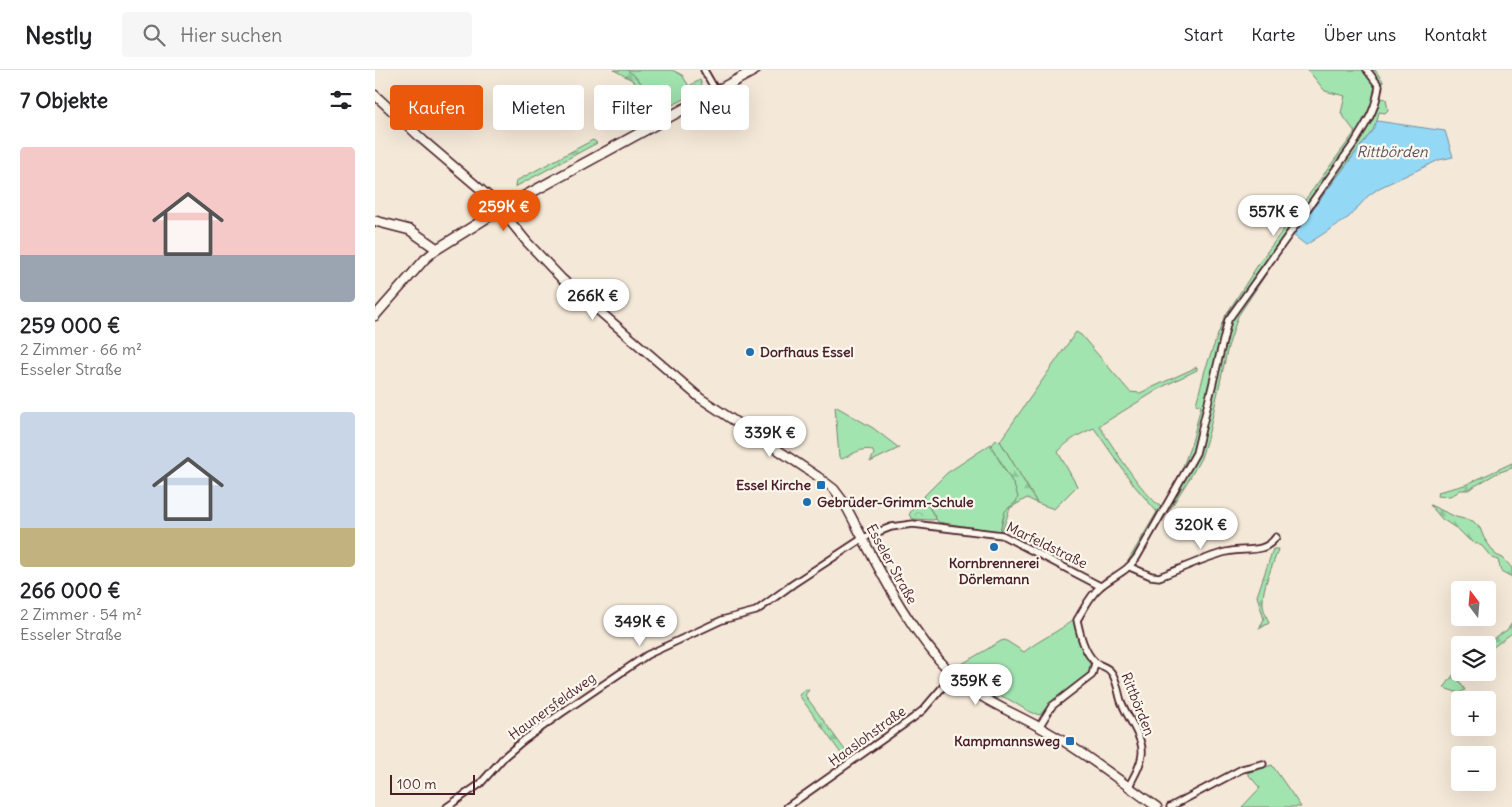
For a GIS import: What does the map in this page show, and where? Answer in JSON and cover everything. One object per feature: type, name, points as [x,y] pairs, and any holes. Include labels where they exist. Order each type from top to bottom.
[{"type":"main road","points":[[728,85],[755,70]]},
{"type":"main road","name":"Esseler Straße","points":[[375,95],[424,141],[492,199],[527,242],[562,279],[700,398],[834,489],[843,501],[887,583],[918,633],[953,675],[976,692],[1039,727],[1096,762],[1157,807]]},
{"type":"main road","points":[[375,316],[420,265],[437,249],[501,209],[681,111]]},
{"type":"main road","points":[[375,221],[410,230],[437,249]]},
{"type":"street","points":[[703,70],[712,85]]},
{"type":"street","name":"Rittbörden","points":[[1129,786],[1141,763],[1141,744],[1121,702],[1111,672],[1106,667],[1095,663],[1081,639],[1077,620],[1100,586],[1129,567],[1137,557],[1196,453],[1228,320],[1355,142],[1376,104],[1379,86],[1367,70]]},
{"type":"street","name":"Marfeldstraße","points":[[863,538],[891,527],[913,524],[1002,535],[1100,586]]},
{"type":"street","points":[[1129,567],[1159,578],[1226,552],[1265,547],[1272,543],[1276,537]]},
{"type":"street","name":"Haunersfeldweg","points":[[447,807],[480,784],[505,756],[524,740],[647,655],[722,620],[756,611],[863,538]]},
{"type":"street","points":[[1039,727],[1052,706],[1092,676],[1095,663]]},
{"type":"street","name":"Haaslohstraße","points":[[787,807],[913,718],[923,710],[953,675]]},
{"type":"street","points":[[1170,807],[1242,769],[1263,764]]},
{"type":"green space","points":[[614,70],[627,70],[642,85],[637,85]]},
{"type":"green space","points":[[626,70],[672,70],[682,75],[688,85],[681,85],[681,101],[671,106],[671,85],[643,85]]},
{"type":"green space","points":[[1308,70],[1375,70],[1383,81],[1381,98],[1386,99],[1388,110],[1385,113],[1379,112],[1373,130],[1295,231],[1238,316],[1228,347],[1209,432],[1201,458],[1134,566],[1128,561],[1157,512],[1133,484],[1094,428],[1074,438],[1058,452],[1077,486],[1054,509],[1037,503],[1000,441],[1076,332],[1081,335],[1130,392],[1140,393],[1197,367],[1197,370],[1164,386],[1099,426],[1136,480],[1161,507],[1179,477],[1192,442],[1201,406],[1196,404],[1205,370],[1224,318],[1261,260],[1355,132],[1341,113],[1345,96],[1325,91]]},
{"type":"green space","points":[[700,80],[702,85],[691,85]]},
{"type":"green space","points":[[593,140],[597,143],[515,187],[516,181]]},
{"type":"green space","points":[[835,406],[873,428],[899,448],[870,462],[874,454],[872,450],[868,449],[842,459],[839,457]]},
{"type":"green space","points":[[996,440],[1000,441],[1037,503],[1027,498],[1010,508],[1002,532],[1000,532],[1005,511],[1016,502],[1018,497],[1014,485],[991,446]]},
{"type":"green space","points":[[991,444],[1015,486],[1018,498],[1017,502],[1005,514],[1000,532],[938,522],[923,497],[947,473]]},
{"type":"green space","points":[[1512,463],[1512,468],[1497,473],[1468,490],[1460,490],[1449,496],[1437,496],[1438,492],[1465,485]]},
{"type":"green space","points":[[923,497],[936,519],[913,519],[909,515],[915,504]]},
{"type":"green space","points":[[1430,505],[1456,517],[1473,521],[1480,528],[1484,538],[1496,555],[1503,558],[1512,568],[1512,577],[1501,571],[1498,560],[1492,558],[1482,546],[1469,540],[1459,530],[1442,519]]},
{"type":"green space","points":[[1273,549],[1278,549],[1263,597],[1264,609],[1269,623],[1259,629],[1264,619],[1257,596]]},
{"type":"green space","points":[[1075,618],[1078,639],[1090,665],[1090,671],[1087,676],[1050,703],[1040,715],[1001,696],[997,699],[969,681],[955,668],[1005,640],[1024,652]]},
{"type":"green space","points":[[1512,622],[1512,633],[1496,645],[1496,637],[1507,630]]},
{"type":"green space","points":[[1451,678],[1451,681],[1459,681],[1465,690],[1453,691],[1444,688]]},
{"type":"green space","points":[[806,689],[809,690],[805,695],[850,757],[868,748],[850,761],[845,759],[799,695]]},
{"type":"green space","points":[[1272,765],[1301,807],[1242,807],[1260,788],[1247,773]]},
{"type":"water","name":"Rittbörden","points":[[1377,121],[1445,131],[1453,157],[1439,160],[1381,187],[1369,195],[1349,217],[1306,245],[1293,235],[1373,130]]},
{"type":"place","name":"Dorfhaus Essel","points":[[750,352]]},
{"type":"place","name":"Essel Kirche","points":[[821,485]]},
{"type":"place","name":"Gebrüder-Grimm-Schule","points":[[807,502]]},
{"type":"place","name":"Kornbrennerei Dörlemann","points":[[994,547]]},
{"type":"place","name":"Kampmannsweg","points":[[1070,741]]}]
